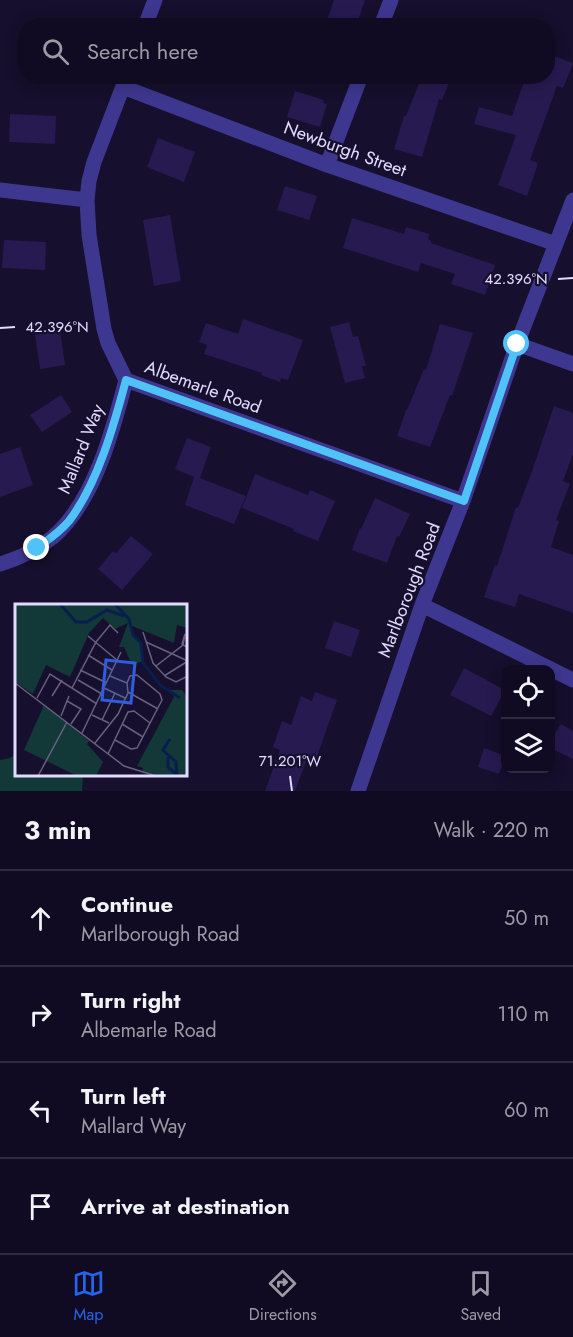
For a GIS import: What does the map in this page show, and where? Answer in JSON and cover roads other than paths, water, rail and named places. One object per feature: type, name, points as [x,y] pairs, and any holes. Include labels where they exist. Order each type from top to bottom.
[{"type":"street","points":[[148,18],[155,0]]},
{"type":"street","points":[[384,18],[391,0]]},
{"type":"street","name":"Albemarle Road","points":[[124,84],[94,162],[88,181],[87,200],[89,235],[104,330],[126,380],[464,501]]},
{"type":"street","name":"Newburgh Street","points":[[130,84],[327,165],[556,244]]},
{"type":"street","points":[[327,165],[358,84]]},
{"type":"street","points":[[0,190],[87,200]]},
{"type":"street","name":"Marlborough Road","points":[[358,791],[422,605],[464,501],[517,344],[573,200]]},
{"type":"street","points":[[517,344],[573,364]]},
{"type":"street","name":"Mallard Way","points":[[0,564],[19,558],[53,537],[82,503],[115,422],[126,380]]},
{"type":"street","points":[[422,605],[573,680]]}]
